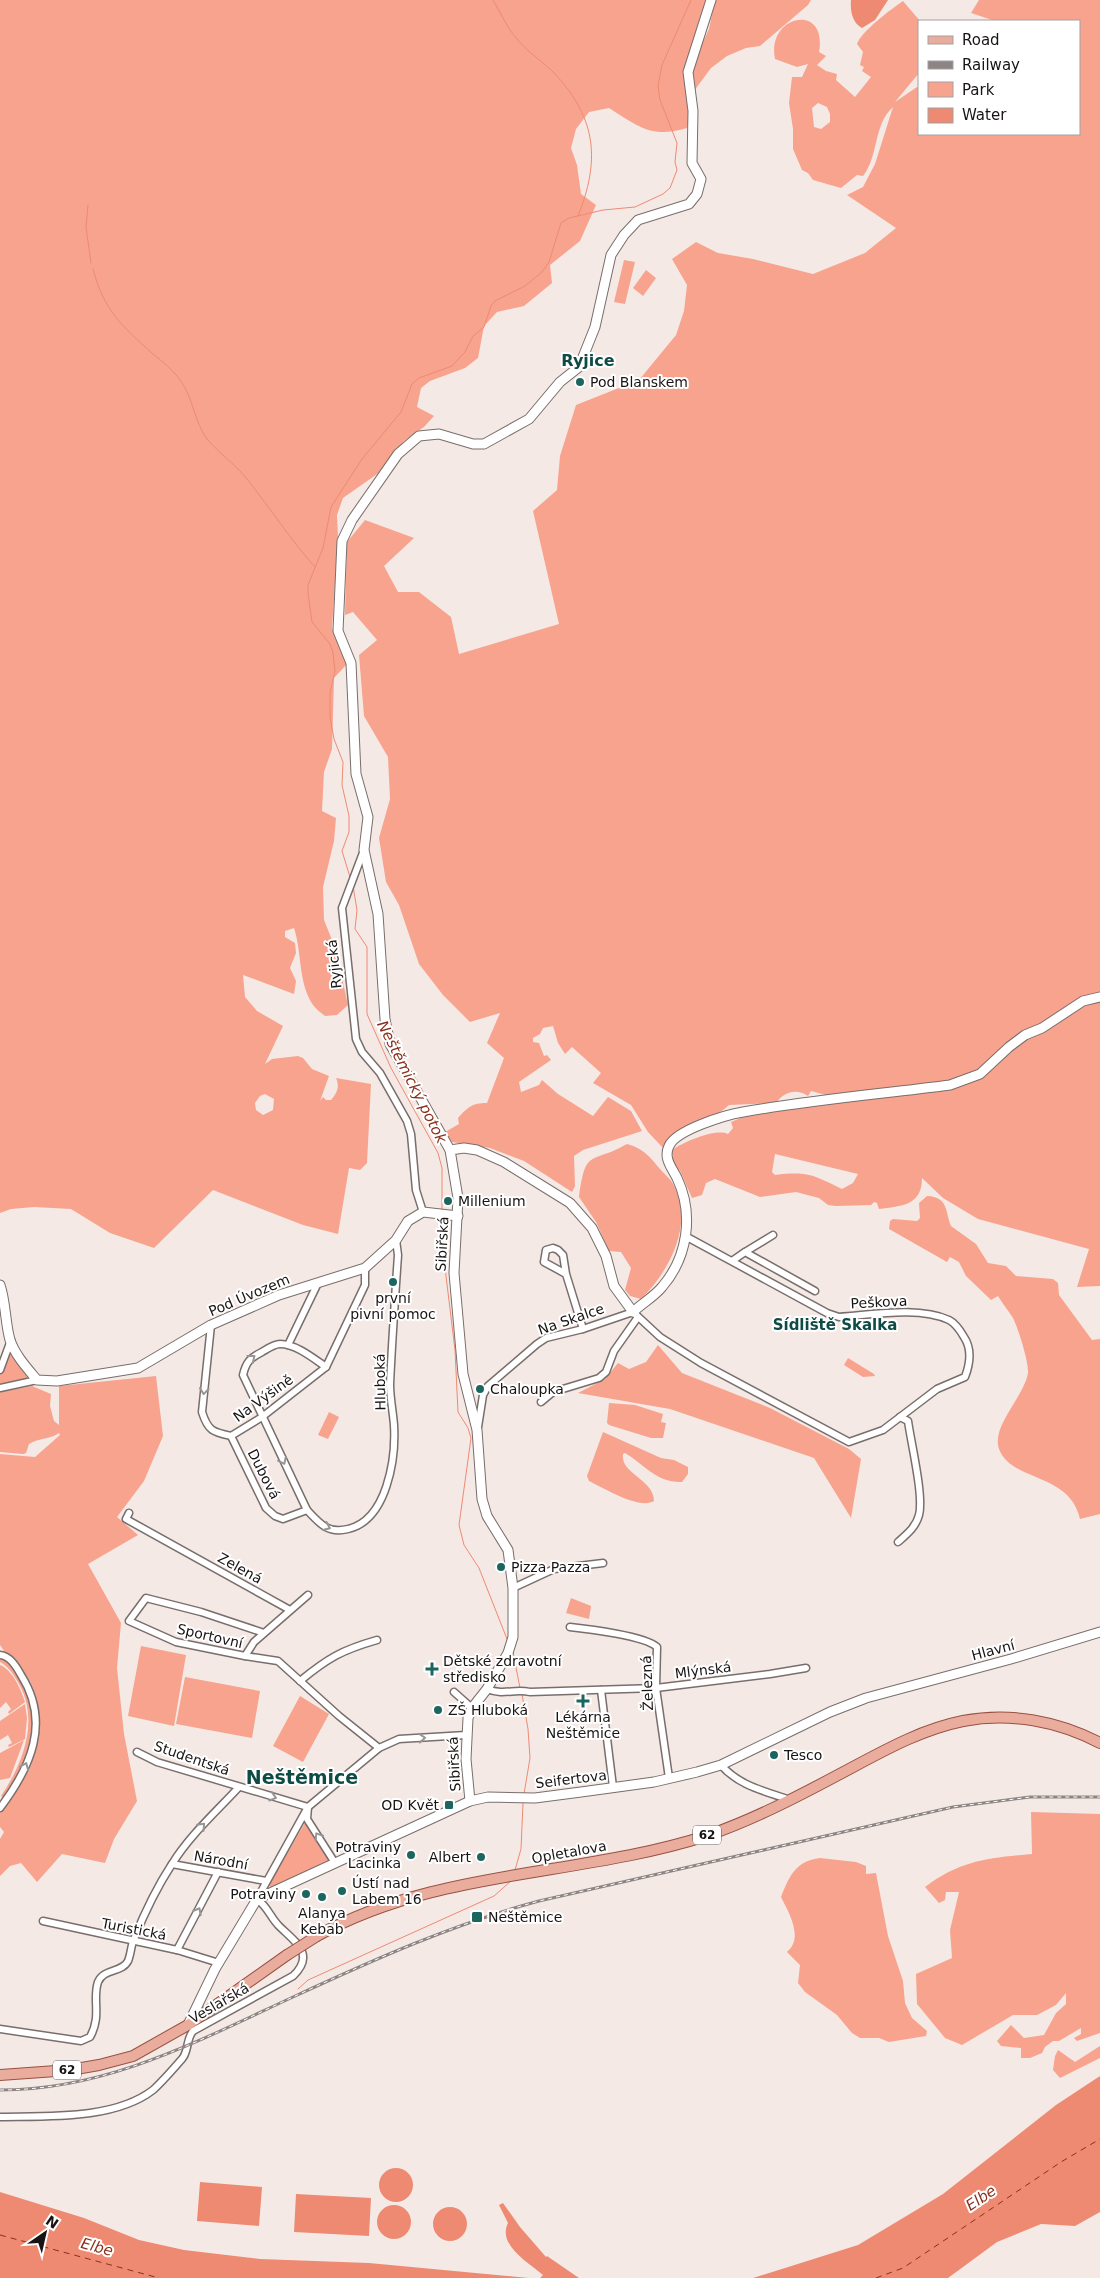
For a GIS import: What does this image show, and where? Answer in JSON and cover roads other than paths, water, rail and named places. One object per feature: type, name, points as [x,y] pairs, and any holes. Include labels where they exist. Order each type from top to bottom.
[{"type":"main road","name":"Opletalova","points":[[0,2075],[70,2070],[133,2056],[188,2025],[317,1936],[360,1915],[394,1902],[442,1889],[618,1856],[706,1835],[757,1817],[911,1737],[942,1726],[965,1720],[1002,1718],[1035,1720],[1067,1728],[1100,1743]]},
{"type":"street","name":"Ryjická","points":[[423,1212],[416,1190],[411,1134],[407,1121],[380,1073],[362,1052],[356,1039],[342,908],[364,850],[368,817],[356,774],[351,664],[338,631],[342,541],[352,520],[398,454],[420,436],[439,434],[473,444],[484,444],[529,419],[560,382],[579,367],[595,327],[611,255],[624,235],[638,220],[689,204],[697,194],[701,179],[692,163],[693,111],[688,72],[711,0]]},
{"type":"street","name":"Sibiřská","points":[[364,850],[378,914],[385,1019],[390,1044],[450,1150],[458,1198],[454,1273],[463,1374],[477,1430],[482,1499],[487,1516],[508,1550],[513,1588],[510,1646],[487,1689],[472,1708],[468,1718],[466,1774],[470,1801]]},
{"type":"street","points":[[541,1402],[553,1392],[599,1378],[606,1372],[614,1352],[635,1314],[662,1287],[680,1258],[687,1237],[685,1195],[667,1160],[668,1148],[674,1138],[704,1124],[741,1112],[950,1085],[980,1074],[1025,1035],[1042,1028],[1083,1001],[1100,997]]},
{"type":"street","points":[[450,1150],[464,1148],[477,1150],[504,1162],[570,1203],[592,1228],[606,1256],[614,1286],[635,1314]]},
{"type":"street","points":[[423,1212],[458,1216]]},
{"type":"street","name":"Pod Úvozem","points":[[37,1380],[57,1381],[138,1368],[211,1325],[279,1296],[366,1268],[396,1240],[408,1221],[423,1212]]},
{"type":"street","points":[[732,1261],[773,1235]]},
{"type":"street","name":"Peškova","points":[[635,1314],[660,1337],[701,1363],[849,1442],[883,1430],[937,1389],[965,1377],[969,1366],[970,1352],[966,1339],[950,1320],[924,1312],[839,1317],[827,1313],[687,1237]]},
{"type":"street","name":"Hluboká","points":[[370,1517],[382,1497],[392,1465],[394,1427],[390,1386],[398,1254],[396,1240]]},
{"type":"street","points":[[745,1252],[815,1291]]},
{"type":"street","name":"Na Výšině","points":[[211,1325],[202,1412],[206,1425],[213,1431],[231,1436],[262,1417],[326,1367],[366,1285],[366,1268]]},
{"type":"street","points":[[566,1274],[583,1329]]},
{"type":"street","points":[[318,1282],[288,1345],[326,1367]]},
{"type":"street","points":[[0,1285],[7,1312],[10,1340],[22,1363],[37,1380],[0,1388]]},
{"type":"street","name":"Na Skalce","points":[[477,1430],[482,1394],[496,1378],[546,1338],[635,1314]]},
{"type":"street","points":[[0,1370],[10,1340]]},
{"type":"street","name":"Dubová","points":[[288,1345],[278,1344],[251,1357],[245,1364],[243,1375],[262,1417],[307,1510],[320,1525],[338,1532],[357,1527],[370,1517]]},
{"type":"street","points":[[898,1542],[914,1525],[921,1504],[908,1421],[900,1417]]},
{"type":"street","name":"Dubová","points":[[231,1436],[266,1508],[275,1516],[283,1519],[307,1510]]},
{"type":"street","name":"Zelená","points":[[129,1514],[126,1519],[290,1610]]},
{"type":"street","points":[[513,1588],[554,1569],[603,1563]]},
{"type":"street","points":[[244,1656],[264,1633],[308,1595]]},
{"type":"street","name":"Sportovní","points":[[264,1633],[201,1612],[146,1598],[129,1621],[176,1642],[278,1661],[338,1716],[379,1748]]},
{"type":"street","name":"Železná","points":[[570,1626],[618,1634],[653,1643],[657,1647],[656,1688],[669,1778]]},
{"type":"street","name":"Hlavní","points":[[892,1690],[1011,1659],[1100,1632]]},
{"type":"street","points":[[300,1681],[325,1660],[350,1648],[377,1640]]},
{"type":"street","points":[[0,1808],[25,1768],[35,1739],[37,1718],[31,1690],[15,1665],[3,1655]]},
{"type":"street","name":"Mlýnská","points":[[487,1689],[499,1693],[656,1688],[806,1668]]},
{"type":"street","points":[[601,1690],[613,1787]]},
{"type":"street","name":"Seifertova","points":[[257,1899],[470,1801],[488,1797],[524,1798],[613,1787],[669,1778],[721,1765],[830,1712],[892,1690]]},
{"type":"street","points":[[454,1692],[472,1708]]},
{"type":"street","points":[[188,2025],[219,1963],[308,1807],[379,1748],[399,1739],[466,1735]]},
{"type":"street","name":"Studentská","points":[[137,1752],[157,1762],[308,1807]]},
{"type":"street","points":[[721,1765],[740,1782],[790,1801]]},
{"type":"street","name":"Studentská","points":[[0,2029],[80,2041],[86,2040],[92,2033],[98,2016],[97,1987],[99,1980],[109,1971],[125,1965],[133,1941],[172,1864],[189,1840],[239,1787]]},
{"type":"street","points":[[308,1807],[307,1819],[335,1864]]},
{"type":"street","name":"Národní","points":[[172,1864],[266,1881]]},
{"type":"street","points":[[177,1950],[218,1872]]},
{"type":"street","name":"Veslařská","points":[[0,2118],[105,2111],[131,2102],[153,2090],[184,2056],[193,2031],[293,1976],[302,1966],[302,1951],[296,1941],[278,1924],[267,1907],[257,1899]]},
{"type":"street","name":"Turistická","points":[[43,1921],[177,1950],[219,1963]]},
{"type":"water","points":[[851,0],[888,0],[875,20],[862,28],[852,16]]},
{"type":"water","name":"Elbe","points":[[1100,2076],[1100,2212],[1075,2226],[1041,2224],[997,2242],[948,2278],[753,2278],[858,2245],[943,2194],[1056,2105]]},
{"type":"water","points":[[396,2168],[408,2173],[413,2185],[408,2197],[396,2202],[384,2197],[379,2185],[384,2173]]},
{"type":"water","points":[[200,2182],[262,2187],[259,2226],[197,2221]]},
{"type":"water","name":"Elbe","points":[[0,2192],[84,2218],[139,2240],[184,2250],[260,2259],[369,2263],[529,2278],[0,2278]]},
{"type":"water","points":[[296,2194],[371,2198],[369,2236],[294,2232]]},
{"type":"water","points":[[503,2203],[520,2227],[546,2257],[579,2278],[540,2278],[543,2275],[516,2253],[507,2239],[508,2223],[499,2205]]},
{"type":"water","points":[[394,2205],[406,2210],[411,2222],[406,2234],[394,2239],[382,2234],[377,2222],[382,2210]]},
{"type":"water","points":[[450,2207],[462,2212],[467,2224],[462,2236],[450,2241],[438,2236],[433,2224],[438,2212]]},
{"type":"waterway","points":[[493,0],[513,35],[551,70],[570,92],[580,108],[587,125],[592,159],[590,177],[578,216]]},
{"type":"waterway","name":"Neštěmický potok","points":[[350,877],[342,851],[349,832],[349,816],[342,785],[343,762],[334,739],[330,717],[330,693],[335,671],[333,653],[330,644],[312,622],[308,593],[308,585],[323,548],[331,507],[362,459],[401,412],[412,384],[419,378],[452,366],[465,352],[473,336],[484,327],[491,306],[495,301],[525,286],[542,272],[549,262],[561,223],[569,218],[603,210],[635,207],[663,194],[670,188],[677,170],[675,162],[677,143],[660,100],[658,86],[662,65],[691,0]]},
{"type":"waterway","points":[[88,205],[86,227],[91,263]]},
{"type":"waterway","points":[[93,269],[97,284],[115,317],[177,376],[188,394],[199,425],[207,439],[247,479],[315,567]]},
{"type":"waterway","name":"Neštěmický potok","points":[[353,886],[357,910],[355,929],[367,947],[367,1014],[391,1068],[438,1153],[442,1168],[442,1210]]},
{"type":"waterway","name":"Neštěmický potok","points":[[442,1219],[446,1276],[455,1350],[458,1412],[468,1428],[471,1438],[459,1525],[464,1545],[479,1568],[507,1639]]},
{"type":"waterway","name":"Neštěmický potok","points":[[513,1652],[520,1688]]},
{"type":"waterway","name":"Neštěmický potok","points":[[522,1694],[528,1729],[530,1758],[524,1794]]},
{"type":"waterway","name":"Neštěmický potok","points":[[515,1870],[521,1849],[523,1803]]},
{"type":"waterway","name":"Neštěmický potok","points":[[298,1989],[308,1980],[494,1896],[511,1881]]},
{"type":"railway","points":[[0,2090],[39,2088],[78,2082],[151,2060],[187,2046],[414,1944],[476,1920],[539,1901],[953,1807],[1030,1797],[1100,1797]]},
{"type":"place","name":"Pod Blanskem","points":[[580,382]]},
{"type":"place","name":"Millenium","points":[[448,1201]]},
{"type":"place","name":"první pivní pomoc","points":[[393,1282]]},
{"type":"place","name":"Chaloupka","points":[[480,1389]]},
{"type":"place","name":"Pizza Pazza","points":[[501,1567]]},
{"type":"place","name":"Dětské zdravotní středisko","points":[[432,1669]]},
{"type":"place","name":"Lékárna Neštěmice","points":[[583,1701]]},
{"type":"place","name":"ZŠ Hluboká","points":[[438,1710]]},
{"type":"place","name":"Tesco","points":[[774,1755]]},
{"type":"place","name":"OD Květ","points":[[449,1805]]},
{"type":"place","name":"Potraviny Lacinka","points":[[411,1855]]},
{"type":"place","name":"Albert","points":[[481,1857]]},
{"type":"place","name":"Ústí nad Labem 16","points":[[342,1891]]},
{"type":"place","name":"Potraviny","points":[[306,1894]]},
{"type":"place","name":"Alanya Kebab","points":[[322,1897]]},
{"type":"place","name":"Neštěmice","points":[[477,1917]]},
{"type":"district","name":"Ryjice","points":[[588,360]]},
{"type":"district","name":"Sídliště Skalka","points":[[835,1325]]},
{"type":"district","name":"Neštěmice","points":[[302,1777]]}]
